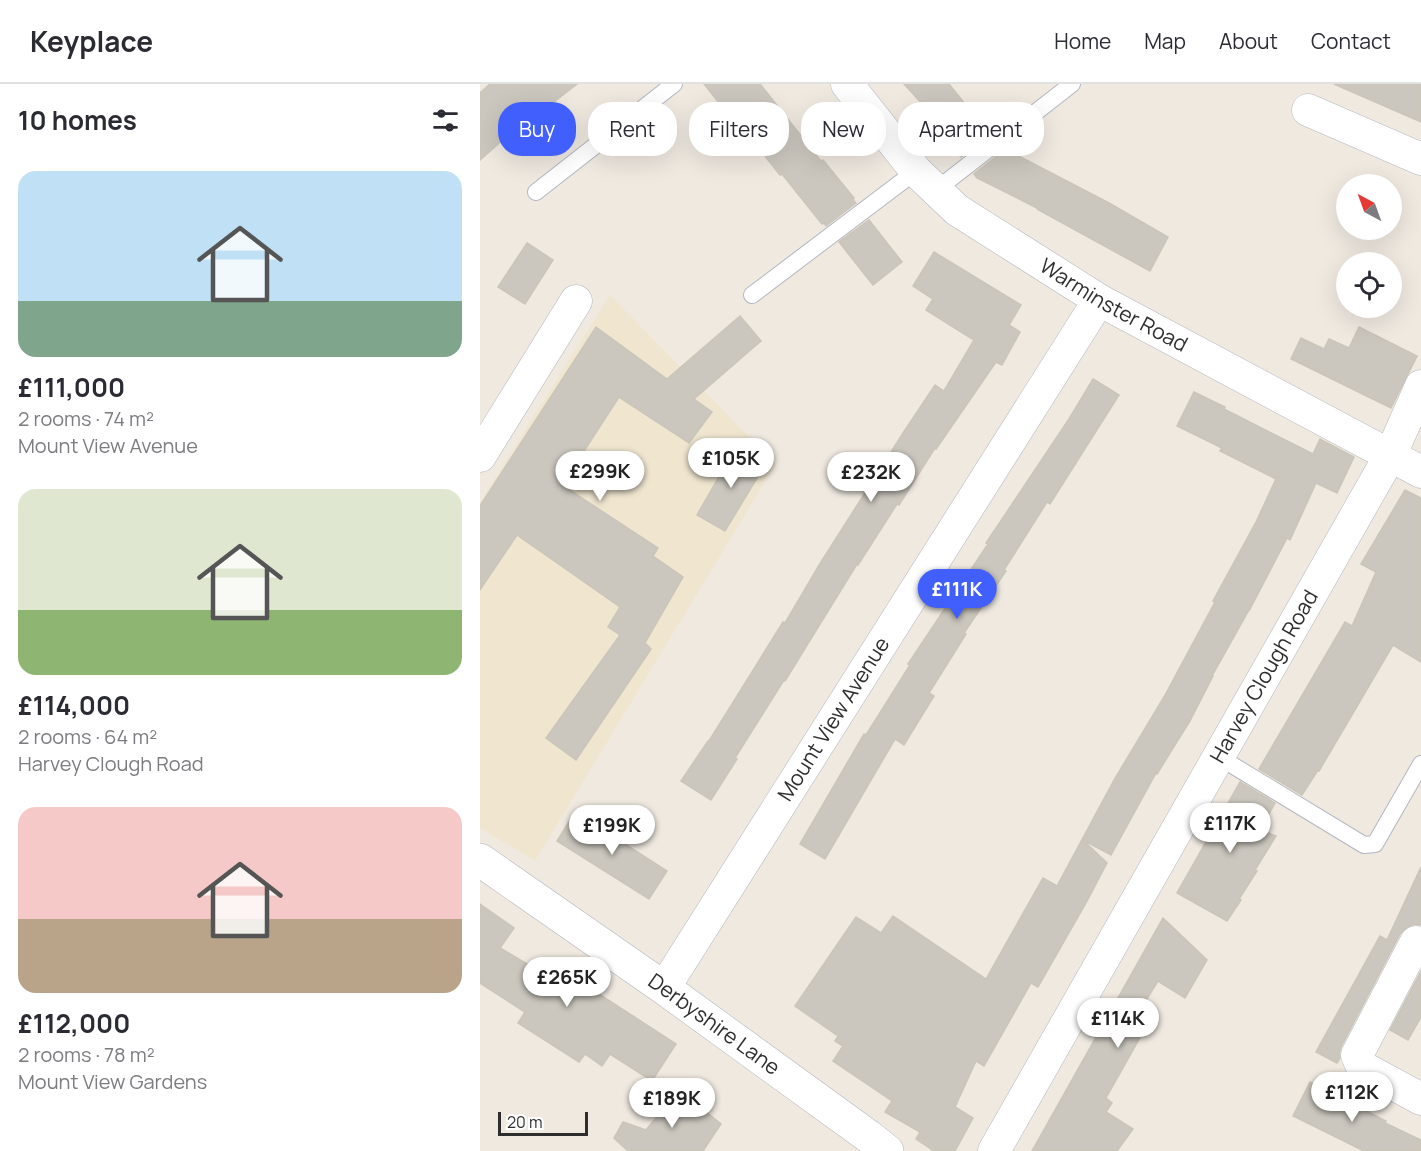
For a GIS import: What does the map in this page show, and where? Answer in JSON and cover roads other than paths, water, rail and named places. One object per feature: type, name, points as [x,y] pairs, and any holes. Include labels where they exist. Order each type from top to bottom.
[{"type":"street","name":"Warminster Road","points":[[847,84],[926,180],[957,210],[1099,300],[1421,472]]},
{"type":"street","points":[[1308,110],[1421,159]]},
{"type":"street","name":"Mount View Avenue","points":[[664,987],[1099,300]]},
{"type":"street","points":[[480,456],[576,301]]},
{"type":"street","name":"Harvey Clough Road","points":[[994,1151],[1391,454],[1421,387]]},
{"type":"street","name":"Derbyshire Lane","points":[[480,860],[664,987],[870,1146]]},
{"type":"street","points":[[1416,942],[1356,1055],[1362,1067],[1421,1099]]},
{"type":"lane","points":[[536,192],[674,84]]},
{"type":"lane","points":[[752,295],[1072,84]]},
{"type":"lane","points":[[1219,757],[1364,845],[1375,844],[1421,764]]}]
